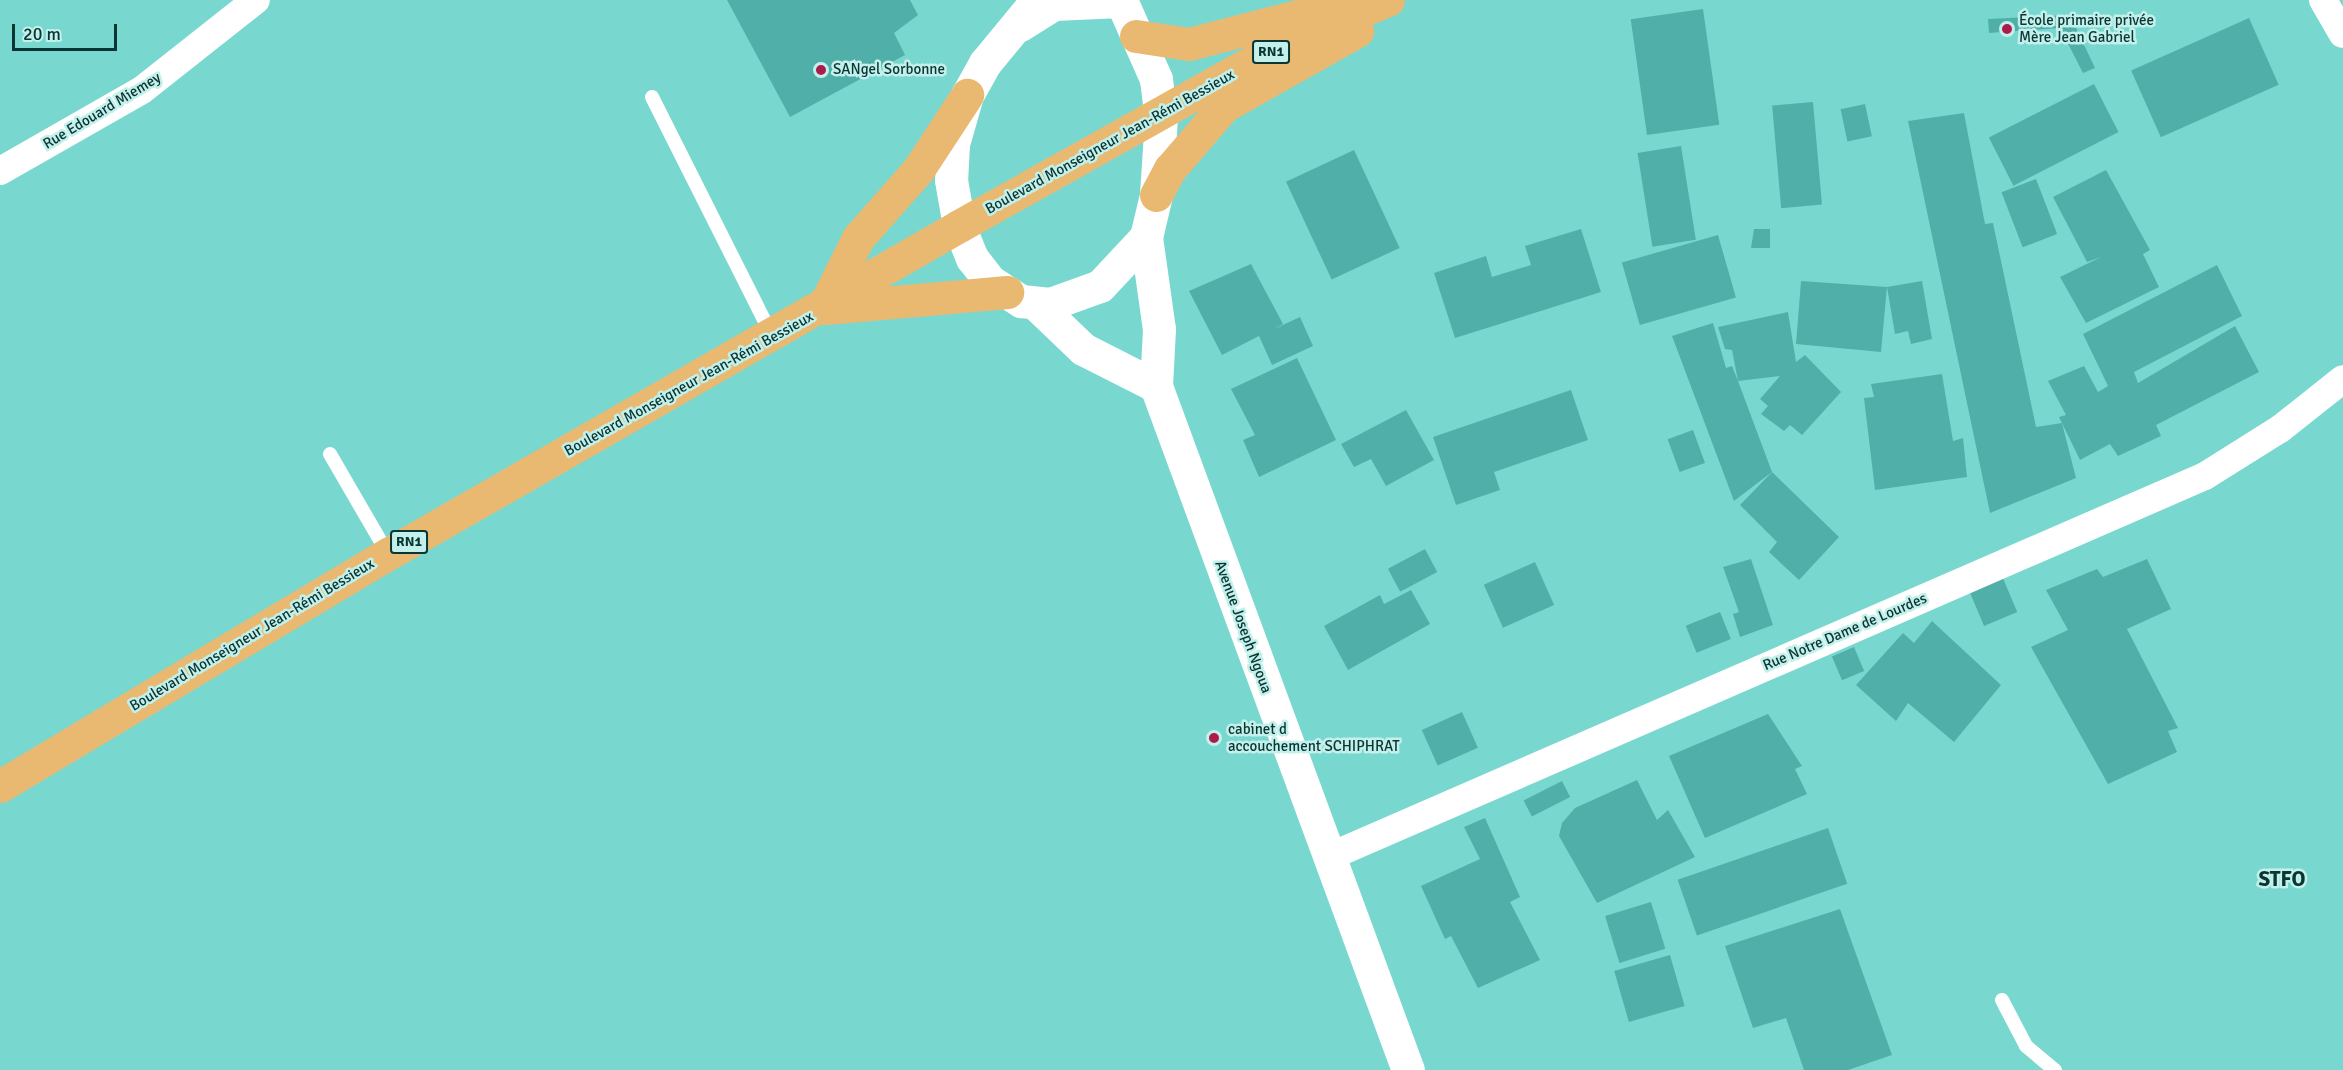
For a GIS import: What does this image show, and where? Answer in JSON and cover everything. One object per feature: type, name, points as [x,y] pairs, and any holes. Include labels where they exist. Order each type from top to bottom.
[{"type":"main road","points":[[823,308],[858,238],[918,170],[1008,36],[1037,0]]},
{"type":"main road","points":[[1136,36],[1189,44],[1366,0]]},
{"type":"main road","name":"Boulevard Monseigneur Jean-Rémi Bessieux","points":[[0,786],[388,554],[823,308],[958,226],[1161,117],[1288,41],[1388,0]]},
{"type":"main road","points":[[1156,195],[1170,169],[1224,106],[1360,29],[1398,0]]},
{"type":"main road","points":[[967,95],[952,168],[958,226],[972,258],[1006,292],[1037,305],[1083,350],[1156,386],[1159,328],[1146,237],[1156,195],[1161,117],[1156,79],[1121,1],[1053,4],[1008,36]]},
{"type":"main road","points":[[1037,305],[1070,300],[1100,286],[1146,237]]},
{"type":"main road","points":[[823,308],[1006,292]]},
{"type":"main road","name":"Avenue Joseph Ngoua","points":[[1156,386],[1408,1070]]},
{"type":"street","name":"Rue Edouard Miemey","points":[[0,171],[142,90],[255,0]]},
{"type":"street","points":[[2324,0],[2343,34]]},
{"type":"street","name":"Rue Notre Dame de Lourdes","points":[[1331,856],[2205,476],[2280,429],[2343,379]]},
{"type":"lane","points":[[652,97],[772,336]]},
{"type":"lane","points":[[330,454],[388,554]]},
{"type":"lane","points":[[2002,1000],[2026,1046],[2055,1070]]},
{"type":"building","name":"SANgel Sorbonne","points":[[727,0],[910,0],[918,15],[894,33],[905,55],[790,117]]},
{"type":"building","points":[[1703,9],[1719,125],[1647,135],[1631,19]]},
{"type":"building","points":[[2070,15],[2095,68],[2083,73],[2060,28],[1989,33],[1988,19]]},
{"type":"building","points":[[2249,18],[2279,85],[2161,137],[2131,70]]},
{"type":"building","points":[[2094,84],[2119,132],[2013,186],[1989,138]]},
{"type":"building","points":[[1813,102],[1822,205],[1781,208],[1772,106]]},
{"type":"building","points":[[1865,104],[1872,136],[1847,141],[1841,109]]},
{"type":"building","points":[[1964,113],[1985,224],[1993,223],[2036,427],[2062,423],[2076,478],[1990,513],[1908,121]]},
{"type":"building","points":[[1681,146],[1696,240],[1652,247],[1638,153]]},
{"type":"building","points":[[1354,150],[1400,248],[1332,280],[1286,182]]},
{"type":"building","points":[[2106,170],[2150,250],[2143,254],[2159,287],[2086,323],[2060,277],[2101,257],[2087,262],[2053,197]]},
{"type":"building","points":[[2036,179],[2057,234],[2023,247],[2001,192]]},
{"type":"building","points":[[1581,229],[1601,292],[1455,338],[1434,273],[1486,256],[1492,277],[1531,265],[1525,246]]},
{"type":"building","points":[[1754,229],[1770,229],[1770,248],[1751,248]]},
{"type":"building","points":[[1718,235],[1736,297],[1640,325],[1622,263]]},
{"type":"building","points":[[1251,264],[1283,324],[1274,329],[1300,317],[1313,346],[1272,365],[1259,336],[1222,355],[1189,291]]},
{"type":"building","points":[[2217,265],[2242,316],[2134,372],[2138,383],[2235,326],[2259,372],[2156,425],[2161,436],[2118,456],[2110,444],[2080,460],[2059,417],[2066,415],[2048,381],[2084,366],[2098,392],[2108,386],[2083,334]]},
{"type":"building","points":[[1801,281],[1887,287],[1881,352],[1796,344]]},
{"type":"building","points":[[1922,281],[1932,339],[1911,344],[1908,331],[1895,334],[1887,287]]},
{"type":"building","points":[[1788,312],[1796,362],[1805,355],[1841,392],[1802,435],[1790,425],[1784,431],[1761,414],[1768,406],[1760,399],[1780,376],[1738,381],[1732,350],[1725,349],[1718,327]]},
{"type":"building","points":[[1713,323],[1726,368],[1732,366],[1772,472],[1734,501],[1672,336]]},
{"type":"building","points":[[1297,358],[1336,440],[1259,477],[1243,440],[1255,435],[1231,389]]},
{"type":"building","points":[[1942,374],[1953,441],[1963,438],[1967,477],[1875,490],[1864,398],[1874,397],[1871,384]]},
{"type":"building","points":[[1571,390],[1588,440],[1494,472],[1500,490],[1456,505],[1433,437]]},
{"type":"building","points":[[1406,410],[1434,460],[1386,486],[1371,459],[1354,467],[1341,444]]},
{"type":"building","points":[[1693,430],[1705,463],[1680,472],[1668,439]]},
{"type":"building","points":[[1772,472],[1839,537],[1799,580],[1769,552],[1777,542],[1740,505]]},
{"type":"building","points":[[1425,549],[1437,572],[1400,592],[1388,569]]},
{"type":"building","points":[[1751,559],[1773,625],[1740,637],[1733,614],[1739,612],[1723,567]]},
{"type":"building","points":[[2147,559],[2171,609],[2127,629],[2178,728],[2168,731],[2177,752],[2108,784],[2031,647],[2068,630],[2046,590],[2097,569],[2103,577]]},
{"type":"building","points":[[1535,562],[1554,605],[1503,628],[1484,585]]},
{"type":"building","points":[[2002,576],[2017,612],[1984,626],[1969,590]]},
{"type":"building","points":[[1411,590],[1430,624],[1348,670],[1324,626],[1380,595],[1384,604]]},
{"type":"building","points":[[1720,612],[1731,639],[1697,653],[1686,626]]},
{"type":"building","points":[[1932,621],[2001,685],[1954,742],[1908,703],[1896,721],[1856,685],[1903,633],[1914,643]]},
{"type":"building","points":[[1854,647],[1864,671],[1842,680],[1832,656]]},
{"type":"building","points":[[1462,712],[1478,748],[1438,766],[1422,730]]},
{"type":"building","points":[[1768,714],[1802,766],[1795,769],[1807,794],[1705,838],[1669,756]]},
{"type":"building","points":[[1637,780],[1657,820],[1668,810],[1695,857],[1597,903],[1559,836],[1562,823],[1575,808]]},
{"type":"building","points":[[1562,781],[1570,797],[1532,817],[1524,801]]},
{"type":"building","points":[[1485,818],[1520,897],[1510,902],[1540,960],[1478,988],[1451,936],[1445,939],[1421,886],[1480,859],[1464,827]]},
{"type":"building","points":[[1828,828],[1847,884],[1697,936],[1678,880]]},
{"type":"building","points":[[1651,902],[1665,949],[1619,963],[1605,916]]},
{"type":"building","points":[[1840,909],[1892,1055],[1848,1070],[1804,1070],[1786,1018],[1753,1028],[1725,946]]},
{"type":"building","points":[[1670,955],[1685,1006],[1629,1022],[1614,971]]},
{"type":"place","name":"École primaire privée Mère Jean Gabriel","points":[[2007,29]]},
{"type":"place","name":"SANgel Sorbonne","points":[[821,70]]},
{"type":"place","name":"cabinet d accouchement SCHIPHRAT","points":[[1214,738]]},
{"type":"district","name":"STFO","points":[[2282,879]]}]
